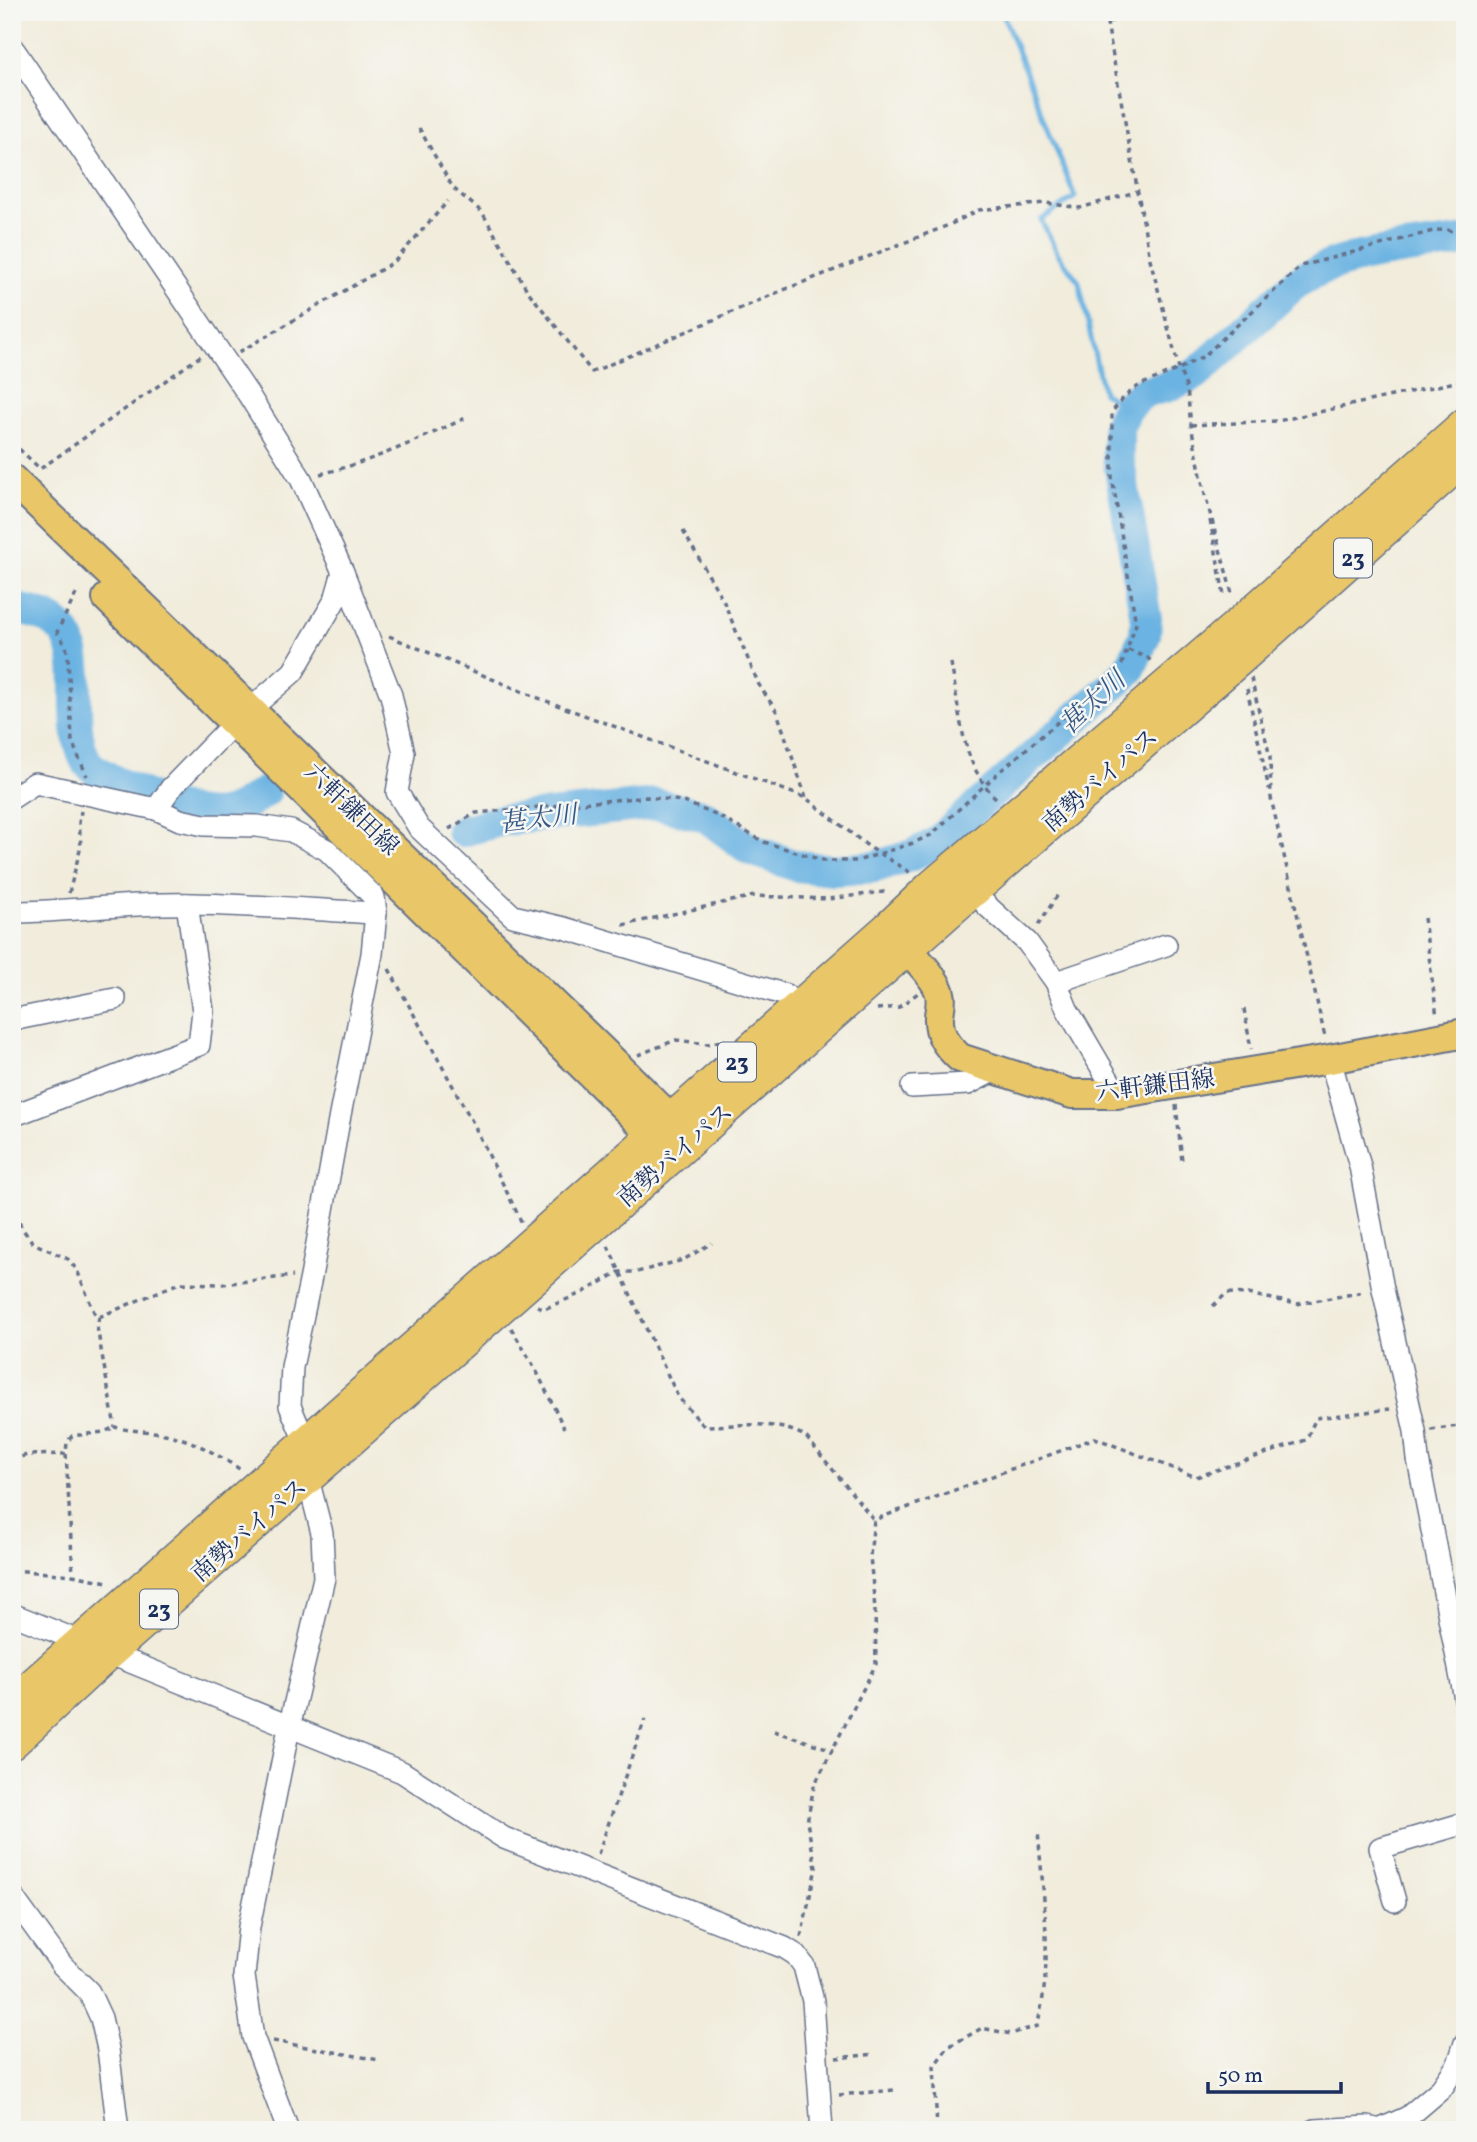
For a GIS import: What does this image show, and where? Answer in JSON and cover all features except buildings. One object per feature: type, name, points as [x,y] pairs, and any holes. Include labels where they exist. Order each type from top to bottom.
[{"type":"highway","name":"南勢バイパス","points":[[12,1703],[95,1647],[308,1479],[897,926],[931,887],[1241,622],[1465,425]]},
{"type":"highway","name":"南勢バイパス","points":[[897,926],[1241,658],[1465,458]]},
{"type":"highway","name":"南勢バイパス","points":[[12,1743],[95,1647],[306,1444],[673,1138]]},
{"type":"main road","name":"六軒鎌田線","points":[[12,479],[242,717]]},
{"type":"main road","name":"六軒鎌田線","points":[[12,503],[242,717],[673,1138]]},
{"type":"main road","name":"六軒鎌田線","points":[[897,926],[940,990],[940,1030],[947,1045],[960,1058],[1072,1094],[1117,1094],[1330,1059],[1457,1034]]},
{"type":"street","points":[[12,47],[220,353],[301,479],[344,572],[391,695],[404,753],[397,792],[419,828],[513,916],[564,928],[786,995]]},
{"type":"street","points":[[156,809],[171,788],[242,717],[293,672],[335,600],[344,572]]},
{"type":"street","points":[[12,798],[34,783],[156,809],[180,820],[204,825],[257,826],[291,831],[327,850],[374,897],[376,913],[372,954],[292,1367],[290,1406],[306,1444],[308,1479],[322,1533],[324,1578],[289,1728],[249,1927],[244,1976],[253,2038],[288,2130]]},
{"type":"street","points":[[12,912],[64,912],[103,906],[187,904],[376,913]]},
{"type":"street","points":[[12,1116],[199,1045],[203,1011],[187,904]]},
{"type":"street","points":[[985,904],[1027,942],[1056,982],[1067,1009],[1117,1094]]},
{"type":"street","points":[[1056,982],[1166,945]]},
{"type":"street","points":[[12,1020],[115,999]]},
{"type":"street","points":[[1330,1059],[1360,1166],[1383,1289],[1415,1431],[1465,1699]]},
{"type":"street","points":[[912,1087],[968,1084],[997,1069]]},
{"type":"street","points":[[12,1614],[402,1773],[504,1838],[785,1948],[796,1955],[804,1966],[813,2001],[822,2130]]},
{"type":"street","points":[[1395,1901],[1380,1848],[1465,1823]]},
{"type":"street","points":[[12,1896],[62,1965],[89,1992],[101,2018],[108,2049],[118,2130]]},
{"type":"street","points":[[1315,2130],[1368,2127],[1379,2130],[1415,2123],[1458,2064],[1465,2043]]},
{"type":"path","points":[[1105,12],[1150,260],[1187,389],[1191,425],[1224,595]]},
{"type":"path","points":[[1107,22],[1150,12]]},
{"type":"path","points":[[419,128],[453,188],[482,212],[527,290],[592,372],[781,290],[949,225],[979,210],[1046,204],[1080,208],[1139,191]]},
{"type":"path","points":[[12,442],[40,469],[220,353],[394,262],[448,201]]},
{"type":"path","points":[[445,831],[476,813],[646,797],[682,801],[764,842],[825,861],[857,861],[931,835],[1091,694],[1122,664],[1129,650],[1136,624],[1112,477],[1112,412],[1124,397],[1140,385],[1180,370],[1204,356],[1301,266],[1437,230],[1465,230]]},
{"type":"path","points":[[1191,425],[1278,421],[1460,381],[1465,386]]},
{"type":"path","points":[[301,479],[342,469],[399,448],[468,417]]},
{"type":"path","points":[[1204,491],[1234,602]]},
{"type":"path","points":[[683,531],[723,600],[759,685],[777,712],[806,798]]},
{"type":"path","points":[[57,632],[76,594]]},
{"type":"path","points":[[368,630],[533,696],[806,798],[903,868]]},
{"type":"path","points":[[1129,650],[1148,658]]},
{"type":"path","points":[[1241,658],[1253,682],[1270,757],[1271,798]]},
{"type":"path","points":[[951,663],[967,756],[983,787],[1002,804]]},
{"type":"path","points":[[1247,690],[1330,1059]]},
{"type":"path","points":[[612,926],[637,924],[754,896],[828,899],[884,892],[897,926]]},
{"type":"path","points":[[1027,942],[1059,893]]},
{"type":"path","points":[[1424,918],[1438,1026],[1457,1034]]},
{"type":"path","points":[[372,954],[387,966],[473,1123],[525,1230]]},
{"type":"path","points":[[1244,1009],[1254,1072]]},
{"type":"path","points":[[1173,1085],[1182,1161]]},
{"type":"path","points":[[12,1193],[21,1227],[33,1243],[68,1259],[77,1270],[94,1312],[99,1317]]},
{"type":"path","points":[[603,1239],[678,1397],[704,1426],[781,1425],[795,1430],[806,1437],[874,1520],[870,1556],[876,1664],[814,1786],[807,1822],[816,1868],[796,1955]]},
{"type":"path","points":[[533,1305],[544,1309],[584,1292],[619,1272],[637,1272],[683,1260],[712,1243]]},
{"type":"path","points":[[99,1317],[179,1283],[222,1284],[295,1276],[311,1277]]},
{"type":"path","points":[[1213,1306],[1227,1293],[1248,1294],[1297,1304],[1383,1289]]},
{"type":"path","points":[[99,1317],[97,1327],[115,1427]]},
{"type":"path","points":[[509,1324],[535,1368],[564,1428]]},
{"type":"path","points":[[874,1520],[1095,1438],[1196,1477],[1306,1440],[1316,1418],[1389,1409],[1409,1402]]},
{"type":"path","points":[[1415,1431],[1465,1425]]},
{"type":"path","points":[[73,1576],[66,1454],[72,1436],[104,1433],[115,1427],[128,1431],[165,1434],[210,1450],[249,1475]]},
{"type":"path","points":[[12,1460],[27,1455],[66,1454]]},
{"type":"path","points":[[12,1570],[73,1576],[107,1583]]},
{"type":"path","points":[[592,1873],[645,1719]]},
{"type":"path","points":[[774,1731],[833,1750]]},
{"type":"path","points":[[937,2130],[934,2066],[948,2047],[982,2028],[1011,2034],[1037,2026],[1044,2000],[1047,1954],[1038,1831]]},
{"type":"path","points":[[253,2038],[379,2060]]},
{"type":"path","points":[[817,2059],[875,2054]]},
{"type":"path","points":[[819,2096],[895,2090]]},
{"type":"waterway","points":[[1002,12],[1075,197],[1041,220],[1058,254],[1079,282],[1103,393],[1128,406]]},
{"type":"waterway","name":"甚太川","points":[[462,831],[503,820],[657,804],[705,816],[749,849],[796,866],[834,870],[875,867],[910,856],[936,843],[1129,671],[1145,635],[1146,619],[1118,456],[1118,427],[1128,406],[1144,392],[1166,387],[1196,374],[1297,282],[1316,272],[1378,253],[1465,241]]},
{"type":"waterway","name":"甚太川","points":[[12,609],[42,615],[61,628],[71,646],[75,667],[79,738],[86,761],[92,768],[136,791],[199,814],[232,812],[265,792]]}]
